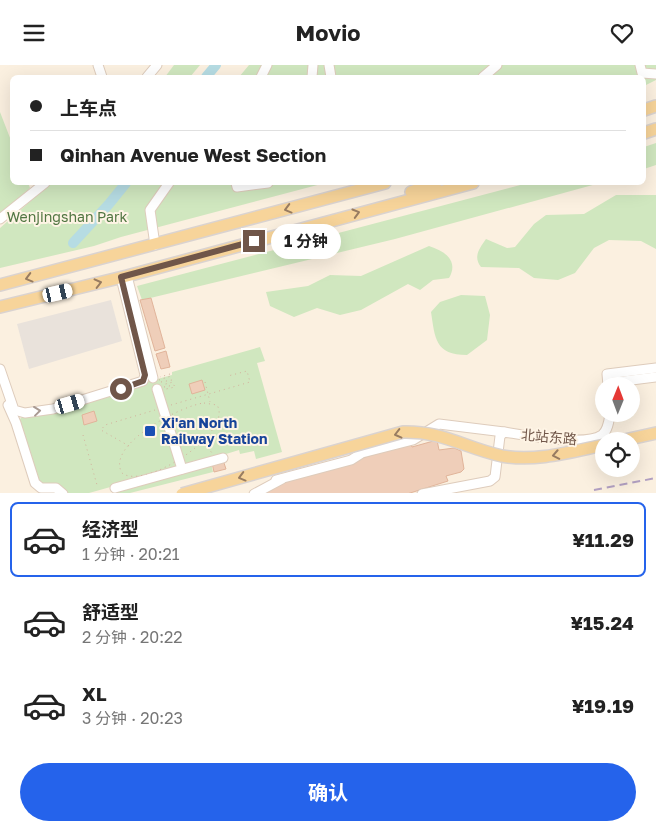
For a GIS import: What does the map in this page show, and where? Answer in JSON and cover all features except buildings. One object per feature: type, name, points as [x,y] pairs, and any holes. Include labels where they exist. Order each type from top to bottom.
[{"type":"main road","points":[[0,285],[154,245],[349,187],[367,185]]},
{"type":"main road","points":[[384,205],[431,185]]},
{"type":"main road","points":[[0,307],[124,277],[384,205],[465,185]]},
{"type":"main road","points":[[182,493],[403,432],[424,431],[500,455],[532,458],[595,447]]},
{"type":"main road","points":[[640,437],[656,433]]},
{"type":"street","points":[[486,75],[498,65]]},
{"type":"street","points":[[640,65],[642,73],[656,74]]},
{"type":"street","points":[[0,219],[42,185]]},
{"type":"street","points":[[154,245],[150,210],[167,185]]},
{"type":"street","points":[[236,185],[237,187],[252,185]]},
{"type":"street","points":[[0,369],[14,409],[25,413],[53,409],[143,381],[145,375],[124,277]]},
{"type":"street","points":[[124,277],[153,378]]},
{"type":"street","points":[[623,377],[656,368]]},
{"type":"street","points":[[640,378],[656,377]]},
{"type":"street","points":[[0,381],[16,423],[33,479],[39,487],[56,488],[63,493]]},
{"type":"street","points":[[158,391],[182,469]]},
{"type":"street","name":"北站东路","points":[[422,493],[490,481],[495,477],[500,436],[504,432],[556,440],[584,440],[601,436],[608,428],[609,423]]},
{"type":"street","points":[[276,480],[351,459],[362,453],[413,440],[439,424],[504,432]]},
{"type":"street","points":[[258,493],[276,480],[350,456],[368,442]]},
{"type":"street","points":[[115,488],[182,469],[219,456]]},
{"type":"path","points":[[129,446],[101,430],[105,425],[250,382],[247,371],[228,376]]},
{"type":"path","points":[[153,378],[170,374],[171,376],[159,380],[160,383],[173,381],[161,386],[161,388],[174,385],[174,387],[158,391]]},
{"type":"path","points":[[205,382],[210,403]]},
{"type":"path","points":[[84,435],[97,485]]},
{"type":"path","points":[[206,437],[207,447],[219,456]]},
{"type":"shaded area","points":[[111,300],[122,341],[29,369],[17,324]]},
{"type":"green space","points":[[174,65],[200,65],[192,75],[166,75]]},
{"type":"green space","points":[[249,65],[656,65],[656,80],[646,85],[646,75],[241,75]]},
{"type":"green space","points":[[0,112],[10,138],[10,185],[29,185],[30,188],[0,215]]},
{"type":"green space","points":[[656,143],[656,165],[646,168],[646,146]]},
{"type":"green space","name":"Wenjingshan Park","points":[[49,185],[317,185],[121,237],[94,246],[0,268],[0,228]]},
{"type":"green space","points":[[520,185],[593,185],[395,239],[142,300],[137,286]]},
{"type":"green space","points":[[616,195],[656,195],[656,249],[641,241],[609,240],[594,248],[575,273],[558,280],[534,278],[519,268],[481,267],[477,260],[481,246],[486,239],[507,248],[515,247],[534,224],[546,215],[584,214]]},
{"type":"green space","points":[[429,246],[449,258],[452,272],[449,278],[433,280],[420,290],[408,284],[361,310],[340,315],[317,308],[294,317],[270,306],[266,292],[308,286],[330,275],[361,276]]},
{"type":"green space","points":[[461,295],[485,296],[490,315],[487,340],[467,355],[448,352],[438,343],[431,312],[440,302]]},
{"type":"green space","points":[[260,347],[265,361],[257,363],[282,452],[256,459],[254,451],[240,454],[239,450],[226,454],[223,460],[211,463],[213,472],[130,493],[117,493],[114,486],[89,493],[48,493],[39,485],[19,420],[23,416],[172,375],[172,372]]},
{"type":"waterway","points":[[208,75],[216,65]]},
{"type":"waterway","points":[[73,243],[124,185]]},
{"type":"railway","points":[[594,490],[656,478]]},
{"type":"place","name":"Xi'an North Railway Station","points":[[150,431]]},
{"type":"route","points":[[121,389],[138,384],[143,381],[145,375],[121,277],[254,241]]}]
